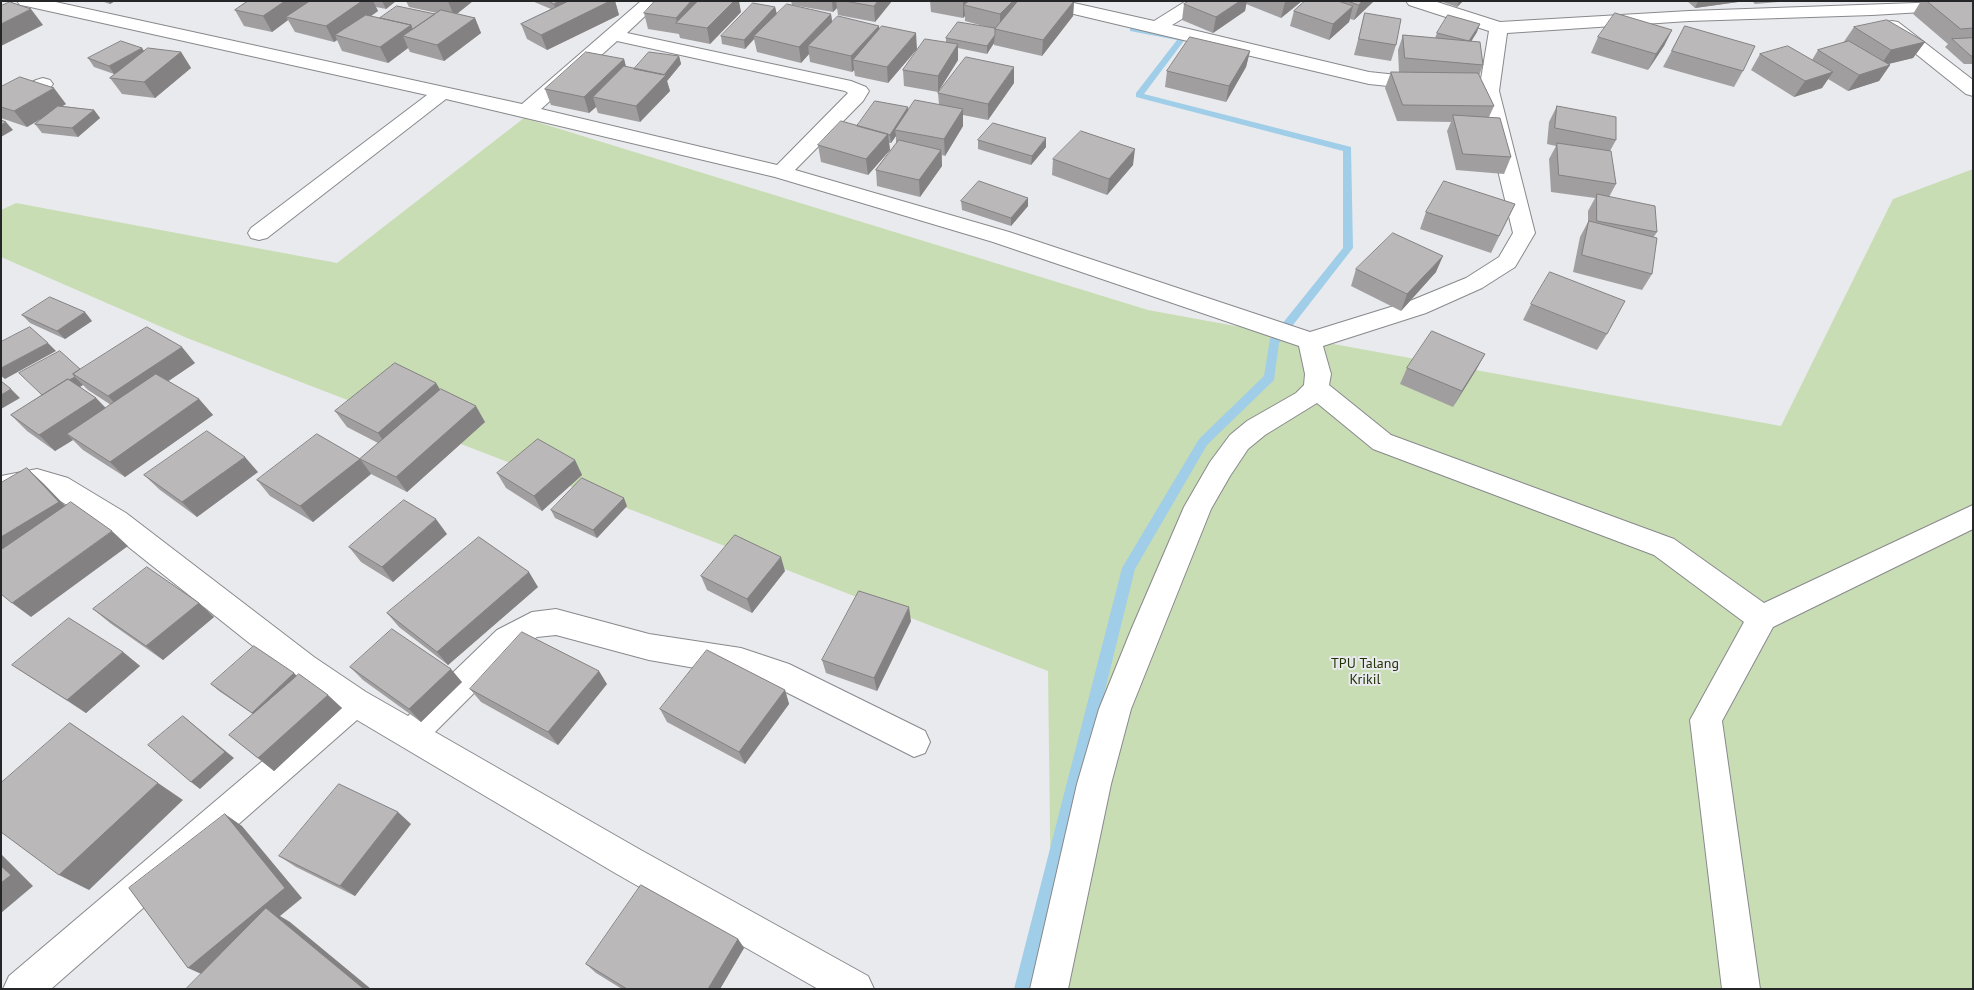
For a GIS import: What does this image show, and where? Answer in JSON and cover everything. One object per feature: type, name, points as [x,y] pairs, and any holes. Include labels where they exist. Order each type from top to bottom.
[{"type":"street","points":[[26,1],[441,94],[526,111],[782,172],[1001,237],[1302,338],[1418,307],[1474,283],[1507,262],[1524,233],[1489,91],[1499,28]]},
{"type":"street","points":[[526,111],[652,1]]},
{"type":"street","points":[[1040,1],[1369,78],[1441,86]]},
{"type":"street","points":[[1157,27],[1199,1]]},
{"type":"street","points":[[1415,1],[1499,28],[1867,6],[1973,4]]},
{"type":"street","points":[[1664,1],[1689,16]]},
{"type":"street","points":[[1867,6],[1973,90]]},
{"type":"street","points":[[612,35],[851,87],[859,91],[856,97],[782,172]]},
{"type":"street","points":[[1,107],[43,84]]},
{"type":"street","points":[[1470,89],[1489,91]]},
{"type":"street","points":[[259,233],[441,94]]},
{"type":"street","points":[[1049,989],[1094,784],[1115,709],[1198,508],[1220,469],[1240,442],[1256,428],[1305,400],[1316,388],[1318,374],[1302,338]]},
{"type":"street","points":[[1316,388],[1382,442],[1664,548],[1762,618]]},
{"type":"street","points":[[1,487],[36,480],[58,486],[116,522],[303,667],[355,702],[627,861],[855,989]]},
{"type":"street","points":[[1741,989],[1706,720],[1762,618],[1973,516]]},
{"type":"street","points":[[411,734],[508,639],[532,626],[556,622],[649,647],[741,662],[789,678],[914,742]]},
{"type":"street","points":[[22,989],[355,702]]},
{"type":"green space","name":"TPU Talang Krikil","points":[[524,118],[1148,310],[1781,426],[1893,199],[1973,169],[1973,989],[1052,989],[1048,671],[187,338],[1,257],[1,210],[16,203],[337,263]]},
{"type":"building","points":[[248,1],[285,1],[263,16],[235,10]]},
{"type":"building","points":[[310,1],[362,1],[326,26],[286,17]]},
{"type":"building","points":[[569,1],[610,1],[541,35],[521,24]]},
{"type":"building","points":[[655,1],[691,1],[676,18],[644,13]]},
{"type":"building","points":[[698,1],[734,1],[707,28],[676,23]]},
{"type":"building","points":[[845,1],[878,1],[874,6]]},
{"type":"building","points":[[969,1],[1013,1],[1000,14],[964,5]]},
{"type":"building","points":[[1018,1],[1074,1],[1043,40],[995,29]]},
{"type":"building","points":[[1189,1],[1240,1],[1216,17],[1184,4]]},
{"type":"building","points":[[1305,1],[1338,1],[1353,6],[1333,24],[1294,11]]},
{"type":"building","points":[[1348,1],[1362,1],[1359,5]]},
{"type":"building","points":[[1927,1],[1973,1],[1973,28],[1961,29]]},
{"type":"building","points":[[10,2],[31,9],[1,24],[1,6]]},
{"type":"building","points":[[753,3],[775,7],[744,40],[721,36]]},
{"type":"building","points":[[787,4],[831,14],[799,47],[754,36]]},
{"type":"building","points":[[397,6],[435,14],[413,29],[411,25],[380,18]]},
{"type":"building","points":[[441,10],[475,18],[437,45],[403,36]]},
{"type":"building","points":[[1365,13],[1401,19],[1396,45],[1359,39]]},
{"type":"building","points":[[1615,13],[1672,30],[1656,54],[1598,37]]},
{"type":"building","points":[[366,15],[411,25],[380,47],[335,35]]},
{"type":"building","points":[[1448,15],[1480,24],[1469,41],[1437,33]]},
{"type":"building","points":[[838,16],[879,26],[851,56],[808,46]]},
{"type":"building","points":[[1887,20],[1925,42],[1891,50],[1854,27]]},
{"type":"building","points":[[958,22],[995,28],[995,35],[987,46],[946,38]]},
{"type":"building","points":[[882,26],[916,33],[887,67],[853,60]]},
{"type":"building","points":[[1685,26],[1755,46],[1743,71],[1672,51]]},
{"type":"building","points":[[1403,35],[1480,42],[1483,65],[1405,58]]},
{"type":"building","points":[[1190,37],[1250,51],[1229,86],[1167,71]]},
{"type":"building","points":[[1973,38],[1973,56],[1952,39]]},
{"type":"building","points":[[925,39],[958,44],[938,76],[903,70]]},
{"type":"building","points":[[121,41],[142,48],[109,66],[88,58]]},
{"type":"building","points":[[1849,41],[1890,65],[1859,75],[1818,50]]},
{"type":"building","points":[[1788,46],[1833,72],[1805,81],[1760,54]]},
{"type":"building","points":[[148,48],[181,52],[144,82],[110,78]]},
{"type":"building","points":[[586,52],[624,59],[584,97],[545,89]]},
{"type":"building","points":[[649,52],[679,56],[664,75],[634,69]]},
{"type":"building","points":[[966,57],[1014,67],[988,104],[938,93]]},
{"type":"building","points":[[624,66],[666,75],[636,106],[593,97]]},
{"type":"building","points":[[1391,72],[1478,73],[1494,106],[1403,105]]},
{"type":"building","points":[[20,77],[54,88],[14,111],[1,107],[1,87]]},
{"type":"building","points":[[915,100],[963,109],[944,139],[895,130]]},
{"type":"building","points":[[875,101],[908,107],[890,135],[857,126]]},
{"type":"building","points":[[58,106],[94,110],[72,128],[35,124]]},
{"type":"building","points":[[1557,106],[1616,117],[1616,140],[1555,128]]},
{"type":"building","points":[[1453,115],[1500,118],[1511,157],[1463,154]]},
{"type":"building","points":[[841,121],[888,134],[866,159],[818,145]]},
{"type":"building","points":[[993,123],[1046,138],[1032,156],[978,140]]},
{"type":"building","points":[[1081,131],[1135,149],[1109,179],[1053,159]]},
{"type":"building","points":[[899,140],[941,150],[919,180],[876,170]]},
{"type":"building","points":[[1557,143],[1611,151],[1616,184],[1559,175]]},
{"type":"building","points":[[979,181],[1028,198],[1011,218],[961,201]]},
{"type":"building","points":[[1444,181],[1515,204],[1499,236],[1426,212]]},
{"type":"building","points":[[1597,194],[1655,206],[1657,232],[1597,221]]},
{"type":"building","points":[[1589,221],[1657,238],[1652,274],[1582,255]]},
{"type":"building","points":[[1393,233],[1443,256],[1407,294],[1356,269]]},
{"type":"building","points":[[1550,272],[1625,301],[1607,334],[1531,304]]},
{"type":"building","points":[[50,297],[85,312],[57,331],[22,315]]},
{"type":"building","points":[[30,327],[48,343],[1,368],[1,342]]},
{"type":"building","points":[[147,327],[182,347],[108,396],[73,374]]},
{"type":"building","points":[[1432,331],[1485,354],[1462,391],[1407,368]]},
{"type":"building","points":[[60,351],[80,369],[73,374],[75,377],[68,379],[42,395],[19,373]]},
{"type":"building","points":[[395,363],[436,383],[378,433],[335,411]]},
{"type":"building","points":[[156,374],[199,399],[110,462],[67,434]]},
{"type":"building","points":[[68,379],[96,398],[39,435],[11,415]]},
{"type":"building","points":[[1,381],[11,389],[1,395]]},
{"type":"building","points":[[441,389],[476,406],[396,477],[360,459]]},
{"type":"building","points":[[207,431],[245,457],[182,502],[144,475]]},
{"type":"building","points":[[317,434],[360,459],[300,506],[257,480]]},
{"type":"building","points":[[538,439],[575,460],[534,496],[497,473]]},
{"type":"building","points":[[27,468],[59,502],[1,537],[1,483]]},
{"type":"building","points":[[582,478],[624,498],[593,530],[551,510]]},
{"type":"building","points":[[404,500],[436,519],[382,567],[349,547]]},
{"type":"building","points":[[71,502],[112,531],[12,603],[1,594],[1,550]]},
{"type":"building","points":[[735,535],[781,557],[747,599],[701,576]]},
{"type":"building","points":[[479,537],[529,572],[437,652],[387,613]]},
{"type":"building","points":[[147,567],[199,603],[146,646],[93,609]]},
{"type":"building","points":[[859,591],[909,607],[874,678],[822,660]]},
{"type":"building","points":[[69,618],[123,652],[67,700],[12,665]]},
{"type":"building","points":[[392,629],[451,669],[409,709],[350,667]]},
{"type":"building","points":[[522,632],[599,671],[548,732],[470,689]]},
{"type":"building","points":[[254,646],[294,673],[252,713],[211,684]]},
{"type":"building","points":[[707,650],[785,690],[739,752],[660,709]]},
{"type":"building","points":[[299,674],[328,695],[258,758],[229,735]]},
{"type":"building","points":[[183,716],[225,752],[191,782],[148,745]]},
{"type":"building","points":[[70,723],[158,783],[59,875],[1,832],[1,783]]},
{"type":"building","points":[[339,784],[398,812],[340,886],[279,856]]},
{"type":"building","points":[[225,814],[285,888],[188,968],[129,888]]},
{"type":"building","points":[[1,866],[11,875],[1,883]]},
{"type":"building","points":[[641,885],[738,939],[708,989],[627,989],[586,964]]},
{"type":"building","points":[[266,908],[364,989],[186,989]]},
{"type":"waterway","points":[[1022,989],[1129,568],[1203,442],[1270,377],[1274,342],[1348,248],[1348,149],[1139,95],[1182,38],[1133,29]]}]
